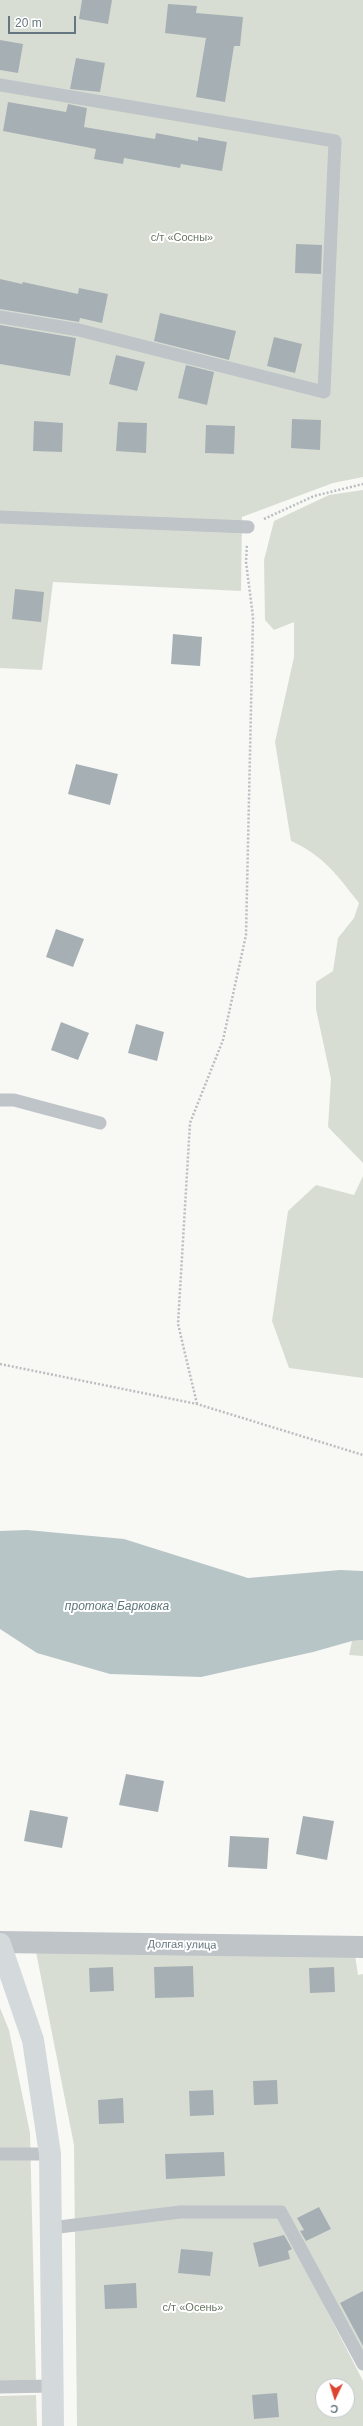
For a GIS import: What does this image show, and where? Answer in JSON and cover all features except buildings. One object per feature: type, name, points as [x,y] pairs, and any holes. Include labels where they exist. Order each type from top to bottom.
[{"type":"main road","points":[[0,1943],[33,2040],[50,2154],[53,2426]]},
{"type":"street","name":"Долгая улица","points":[[0,1943],[363,1947]]},
{"type":"lane","points":[[0,86],[335,140],[324,392],[79,330],[0,317]]},
{"type":"lane","points":[[0,517],[248,527]]},
{"type":"lane","points":[[0,1100],[14,1100],[100,1123]]},
{"type":"lane","points":[[0,2154],[50,2154]]},
{"type":"lane","points":[[52,2228],[180,2212],[281,2212],[363,2364]]},
{"type":"lane","points":[[0,2387],[52,2386]]},
{"type":"path","points":[[197,1404],[178,1324],[190,1123],[223,1040],[246,936],[253,617],[246,562],[248,527],[314,496],[363,484]]},
{"type":"path","points":[[0,1364],[197,1404],[363,1455]]},
{"type":"green space","name":"с/т «Сосны»","points":[[0,0],[363,0],[363,477],[333,483],[242,517],[241,591],[53,582],[42,670],[0,668]]},
{"type":"green space","points":[[363,490],[363,1163],[328,1127],[331,1079],[316,1009],[316,982],[333,971],[338,938],[354,918],[359,903],[329,867],[312,853],[291,841],[275,742],[294,657],[294,622],[274,630],[265,620],[264,560],[274,521],[329,495]]},
{"type":"green space","points":[[363,1176],[363,1378],[289,1368],[272,1321],[288,1211],[316,1185],[354,1195]]},
{"type":"green space","points":[[363,1640],[363,1656],[349,1655],[352,1641]]},
{"type":"green space","name":"с/т «Осень»","points":[[35,1947],[355,1955],[358,1975],[363,1974],[363,2353],[286,2208],[281,2221],[363,2381],[363,2426],[77,2426],[74,2145]]},
{"type":"green space","points":[[0,2008],[9,2030],[30,2133],[36,2381],[0,2382]]},
{"type":"green space","points":[[36,2395],[37,2426],[0,2426],[0,2396]]},
{"type":"water","name":"протока Барковка","points":[[27,1530],[124,1539],[248,1578],[340,1570],[363,1571],[363,1640],[352,1641],[313,1652],[201,1677],[110,1674],[37,1653],[0,1629],[0,1531]]}]
